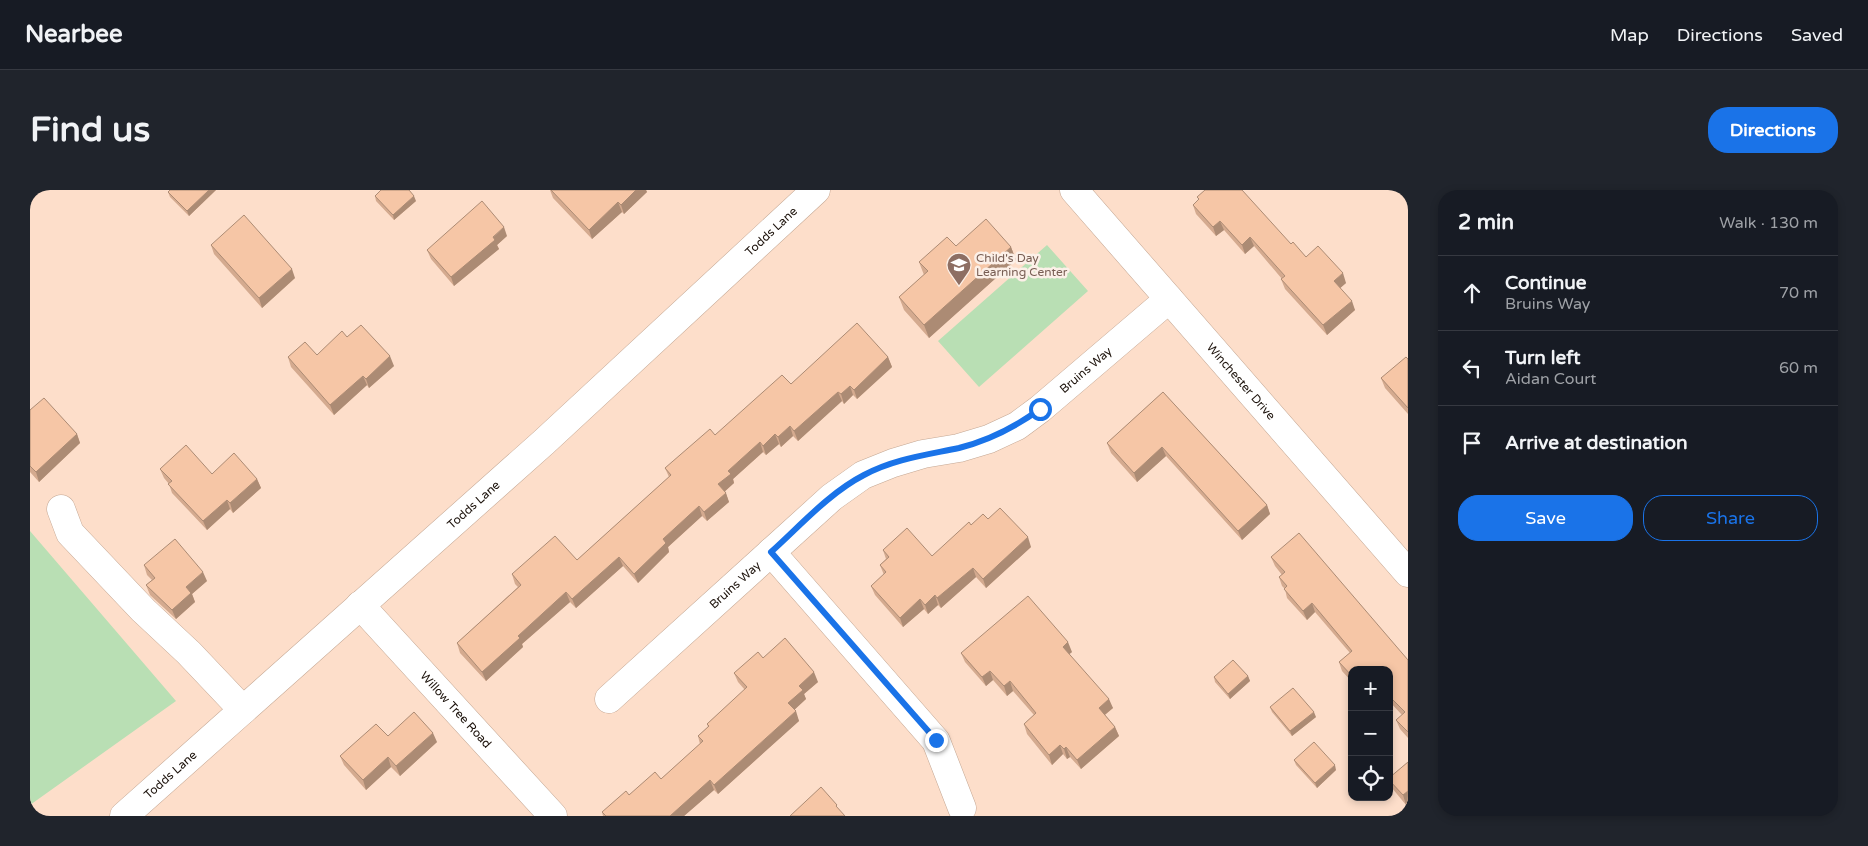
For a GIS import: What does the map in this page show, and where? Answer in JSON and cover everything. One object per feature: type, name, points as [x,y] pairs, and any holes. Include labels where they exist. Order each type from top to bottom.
[{"type":"street","name":"Todds Lane","points":[[124,816],[544,442],[816,190]]},
{"type":"street","name":"Winchester Drive","points":[[1074,190],[1408,573]]},
{"type":"street","name":"Bruins Way","points":[[609,699],[832,497],[864,475],[893,463],[923,454],[959,448],[989,439],[1017,426],[1040,409],[1169,299]]},
{"type":"street","points":[[61,509],[70,534],[243,710]]},
{"type":"street","points":[[771,552],[936,740],[962,808]]},
{"type":"street","name":"Willow Tree Road","points":[[360,604],[553,816]]},
{"type":"green space","points":[[1047,245],[1088,291],[979,387],[938,341]]},
{"type":"green space","points":[[30,531],[176,701],[30,805]]},
{"type":"building","points":[[170,190],[209,190],[187,211],[168,192]]},
{"type":"building","points":[[381,190],[409,190],[414,196],[393,215],[375,196]]},
{"type":"building","points":[[551,190],[636,190],[621,205],[618,202],[589,230]]},
{"type":"building","points":[[1205,190],[1242,190],[1291,244],[1293,242],[1306,257],[1318,246],[1343,273],[1334,281],[1352,301],[1323,325],[1281,279],[1285,276],[1250,237],[1242,245],[1220,221],[1213,227],[1193,205],[1199,199],[1197,197]]},
{"type":"building","points":[[482,201],[504,227],[493,237],[495,240],[451,277],[427,250]]},
{"type":"building","points":[[244,215],[292,269],[259,298],[211,245]]},
{"type":"building","name":"Child's Day Learning Center","points":[[986,219],[1011,247],[924,325],[899,297],[928,271],[919,262],[947,237],[956,246]]},
{"type":"building","points":[[857,323],[888,357],[854,390],[850,386],[841,394],[838,392],[794,431],[790,426],[778,437],[775,434],[763,446],[760,442],[728,471],[731,474],[718,484],[726,493],[704,512],[699,506],[663,539],[666,543],[634,574],[619,557],[572,599],[566,592],[518,636],[520,638],[482,672],[457,643],[521,585],[512,574],[555,536],[577,560],[671,475],[665,468],[710,429],[715,435],[782,375],[791,384]]},
{"type":"building","points":[[361,325],[390,356],[366,379],[363,376],[330,405],[288,357],[305,342],[317,355],[342,331],[347,337]]},
{"type":"building","points":[[1406,357],[1408,359],[1408,408],[1381,378]]},
{"type":"building","points":[[1163,392],[1267,505],[1238,531],[1162,447],[1134,473],[1107,443]]},
{"type":"building","points":[[44,398],[77,434],[36,472],[30,466],[30,410]]},
{"type":"building","points":[[186,445],[212,474],[234,453],[257,479],[230,503],[227,500],[203,521],[168,484],[172,481],[160,469]]},
{"type":"building","points":[[1000,508],[1028,537],[983,579],[973,568],[937,598],[935,595],[925,605],[920,599],[900,618],[871,586],[886,572],[880,565],[889,557],[883,550],[907,528],[932,556],[969,522],[971,525],[983,514],[988,519]]},
{"type":"building","points":[[1299,533],[1408,660],[1408,732],[1396,720],[1405,712],[1393,700],[1393,666],[1348,666],[1348,672],[1339,662],[1352,651],[1312,603],[1303,611],[1284,589],[1287,586],[1279,577],[1285,572],[1271,557]]},
{"type":"building","points":[[175,539],[203,572],[186,587],[191,593],[172,610],[146,585],[155,578],[144,565]]},
{"type":"building","points":[[1028,596],[1068,642],[1063,647],[1109,699],[1099,708],[1115,727],[1077,760],[1066,747],[1064,749],[1060,745],[1049,755],[1024,724],[1036,713],[1010,681],[1004,686],[990,671],[982,677],[961,653]]},
{"type":"building","points":[[785,638],[814,672],[799,686],[803,690],[788,703],[796,711],[714,785],[710,780],[670,816],[606,816],[602,812],[626,791],[629,795],[655,772],[661,779],[703,741],[698,736],[709,726],[707,724],[747,687],[734,673],[758,652],[763,658]]},
{"type":"building","points":[[1233,660],[1248,676],[1228,694],[1214,677]]},
{"type":"building","points":[[1293,688],[1314,712],[1290,731],[1270,707]]},
{"type":"building","points":[[414,712],[433,733],[396,766],[388,757],[363,780],[340,756],[376,724],[388,736]]},
{"type":"building","points":[[1314,742],[1335,765],[1315,783],[1294,760]]},
{"type":"building","points":[[1408,762],[1408,791],[1403,795],[1393,784],[1393,775]]},
{"type":"building","points":[[821,787],[845,816],[790,816]]},
{"type":"place","name":"Child's Day Learning Center","points":[[959,286]]},
{"type":"route","points":[[936,740],[771,552],[832,497],[864,475],[893,463],[923,454],[959,448],[989,439],[1017,426],[1040,409]]}]
